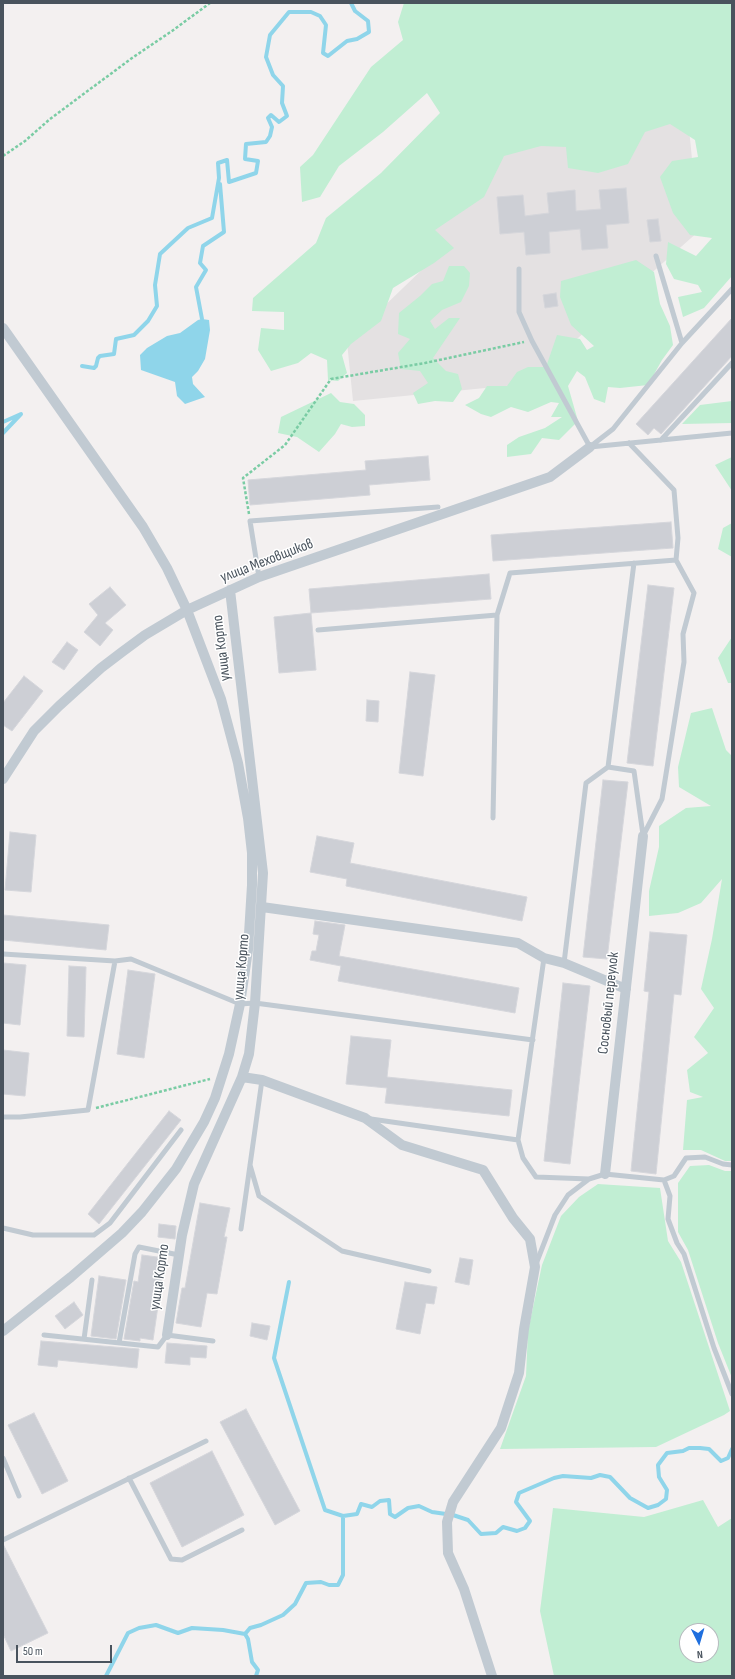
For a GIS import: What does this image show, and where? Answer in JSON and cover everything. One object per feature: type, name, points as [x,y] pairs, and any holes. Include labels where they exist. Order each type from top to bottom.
[{"type":"street","points":[[3,328],[143,527],[167,568],[187,610],[212,673],[231,733],[248,818],[252,853],[252,886],[248,950],[240,1004],[229,1054],[204,1122],[176,1169],[142,1212],[122,1233],[71,1277],[3,1331]]},
{"type":"street","name":"улица Меховщиков","points":[[3,779],[34,731],[59,706],[112,660],[146,635],[187,610],[259,577],[550,477],[590,447]]},
{"type":"street","name":"улица Корто","points":[[167,1335],[182,1235],[194,1184],[242,1077],[249,1054],[255,1003],[263,873],[230,590]]},
{"type":"street","name":"Сосновый переулок","points":[[605,1174],[643,836]]},
{"type":"street","points":[[262,906],[518,943],[544,958],[564,963],[626,989]]},
{"type":"street","points":[[242,1077],[262,1080],[365,1118],[402,1145],[483,1170],[513,1218],[530,1239],[535,1267],[524,1329],[519,1373],[501,1428],[453,1502],[446,1522],[448,1553],[464,1588],[492,1676]]},
{"type":"lane","points":[[656,256],[682,343]]},
{"type":"lane","points":[[519,269],[519,312],[532,340],[590,447]]},
{"type":"lane","points":[[590,447],[613,429],[682,343],[732,289]]},
{"type":"lane","points":[[661,440],[732,363]]},
{"type":"lane","points":[[590,447],[732,433]]},
{"type":"lane","points":[[629,444],[674,490],[678,538],[676,560],[694,593],[683,634],[684,662],[662,799],[643,836]]},
{"type":"lane","points":[[259,577],[250,521],[438,507]]},
{"type":"lane","points":[[493,818],[497,615],[510,573],[676,560]]},
{"type":"lane","points":[[608,768],[634,564]]},
{"type":"lane","points":[[318,630],[497,615]]},
{"type":"lane","points":[[564,963],[586,783],[608,768],[634,771],[643,836]]},
{"type":"lane","points":[[3,954],[115,961],[131,959],[240,1004],[255,1003],[533,1040]]},
{"type":"lane","points":[[544,958],[518,1140],[523,1158],[536,1177],[589,1178],[605,1174],[664,1180],[674,1176],[686,1158],[705,1157],[723,1164],[732,1165]]},
{"type":"lane","points":[[3,1117],[20,1117],[88,1110],[115,961]]},
{"type":"lane","points":[[241,1229],[262,1080]]},
{"type":"lane","points":[[365,1118],[518,1140]]},
{"type":"lane","points":[[3,1228],[33,1234],[94,1235],[110,1223],[181,1130]]},
{"type":"lane","points":[[250,1165],[259,1196],[342,1251],[429,1271]]},
{"type":"lane","points":[[535,1267],[555,1215],[568,1195],[589,1178]]},
{"type":"lane","points":[[664,1180],[670,1196],[668,1219],[677,1243],[684,1254],[714,1348],[732,1394]]},
{"type":"lane","points":[[120,1343],[134,1254],[139,1248],[179,1254]]},
{"type":"lane","points":[[84,1339],[92,1280]]},
{"type":"lane","points":[[44,1335],[158,1347],[167,1335],[213,1341]]},
{"type":"lane","points":[[3,1540],[206,1441]]},
{"type":"lane","points":[[3,1458],[19,1496]]},
{"type":"lane","points":[[129,1478],[171,1559],[182,1560],[242,1530]]},
{"type":"path","points":[[3,156],[25,141],[50,119],[132,58],[210,3]]},
{"type":"path","points":[[250,521],[243,478],[285,445],[331,379],[425,364],[532,340]]},
{"type":"path","points":[[88,1110],[222,1076]]},
{"type":"shaded area","points":[[523,98],[688,118],[699,231],[526,384],[353,401],[347,342],[432,260],[429,202]]},
{"type":"green space","points":[[404,3],[732,3],[732,276],[704,308],[683,317],[678,297],[702,292],[698,285],[674,279],[666,264],[668,242],[696,256],[712,238],[690,235],[673,213],[660,177],[672,161],[698,157],[695,140],[670,124],[645,132],[628,164],[598,173],[568,168],[566,147],[541,146],[504,156],[484,197],[435,230],[454,248],[434,263],[393,288],[381,321],[351,344],[342,355],[347,373],[338,381],[328,380],[327,360],[311,353],[298,363],[271,371],[258,350],[261,328],[284,330],[284,312],[252,311],[253,298],[316,243],[326,218],[381,173],[440,113],[427,93],[383,132],[339,166],[320,197],[302,202],[300,167],[313,155],[371,67],[403,40],[398,22]]},
{"type":"green space","points":[[636,260],[654,272],[660,304],[670,326],[673,345],[662,360],[648,385],[620,388],[608,387],[605,403],[594,399],[585,377],[577,371],[568,386],[578,421],[559,440],[542,438],[531,454],[507,457],[507,445],[519,437],[545,428],[562,417],[551,417],[559,403],[551,402],[528,412],[511,407],[491,417],[481,414],[465,405],[479,398],[487,386],[507,386],[517,372],[528,367],[546,367],[557,335],[580,339],[587,350],[594,346],[571,325],[560,297],[561,281]]},
{"type":"green space","points":[[449,266],[464,266],[470,273],[469,286],[461,302],[442,310],[430,321],[435,329],[449,318],[460,318],[433,358],[446,371],[458,374],[462,389],[453,402],[435,401],[418,404],[413,393],[428,383],[420,371],[401,369],[398,353],[410,339],[398,334],[399,313],[432,284],[443,281]]},
{"type":"green space","points":[[331,393],[340,402],[354,404],[365,415],[365,426],[352,427],[341,424],[335,434],[319,452],[297,437],[278,433],[281,417]]},
{"type":"green space","points":[[732,401],[732,423],[682,424],[700,405]]},
{"type":"green space","points":[[732,457],[732,491],[715,465]]},
{"type":"green space","points":[[732,523],[732,557],[718,549],[723,528]]},
{"type":"green space","points":[[732,637],[732,683],[728,683],[718,658]]},
{"type":"green space","points":[[712,708],[726,750],[732,756],[732,1161],[725,1161],[701,1150],[683,1150],[687,1100],[703,1097],[690,1092],[687,1070],[708,1053],[694,1037],[714,1008],[701,989],[712,939],[722,879],[701,903],[678,913],[649,916],[649,891],[659,847],[659,826],[686,808],[711,806],[679,787],[678,767],[691,713]]},
{"type":"green space","points":[[709,1165],[725,1171],[732,1171],[732,1378],[718,1343],[688,1250],[678,1232],[678,1183],[690,1166]]},
{"type":"green space","points":[[598,1184],[660,1188],[668,1241],[681,1262],[730,1411],[656,1447],[500,1449],[526,1376],[528,1331],[542,1265],[561,1216],[579,1197]]},
{"type":"green space","points":[[703,1500],[718,1527],[732,1518],[732,1676],[554,1676],[540,1611],[553,1508],[644,1517]]},
{"type":"water","points":[[198,320],[209,320],[210,330],[205,359],[198,371],[192,377],[193,384],[205,397],[185,404],[177,396],[175,382],[141,370],[140,355],[147,348],[167,336],[180,333]]},
{"type":"building","points":[[626,188],[629,223],[606,225],[608,248],[582,250],[580,229],[549,232],[550,253],[526,255],[524,232],[500,234],[497,197],[523,195],[525,216],[549,213],[547,193],[575,190],[576,211],[601,209],[599,190]]},
{"type":"building","points":[[658,219],[661,241],[650,242],[647,220]]},
{"type":"building","points":[[556,293],[558,306],[545,308],[543,295]]},
{"type":"building","points":[[732,318],[732,356],[661,434],[654,428],[648,435],[636,424]]},
{"type":"building","points":[[428,456],[430,480],[369,485],[370,495],[250,505],[248,480],[366,470],[365,461]]},
{"type":"building","points":[[671,522],[673,548],[493,561],[491,535]]},
{"type":"building","points":[[489,574],[491,599],[311,613],[309,589]]},
{"type":"building","points":[[648,585],[674,588],[653,766],[627,763]]},
{"type":"building","points":[[110,587],[126,605],[105,623],[113,630],[100,646],[84,632],[98,615],[89,604]]},
{"type":"building","points":[[311,613],[316,670],[279,673],[274,617]]},
{"type":"building","points":[[67,642],[78,650],[64,670],[52,662]]},
{"type":"building","points":[[410,672],[435,675],[423,776],[399,773]]},
{"type":"building","points":[[24,676],[43,691],[12,731],[3,725],[3,703]]},
{"type":"building","points":[[367,700],[379,701],[378,722],[366,721]]},
{"type":"building","points":[[603,780],[628,782],[607,959],[583,957]]},
{"type":"building","points":[[10,832],[36,835],[31,892],[5,890]]},
{"type":"building","points":[[317,836],[354,843],[350,863],[527,897],[522,921],[346,886],[347,879],[310,872]]},
{"type":"building","points":[[3,915],[109,925],[106,950],[3,940]]},
{"type":"building","points":[[315,921],[345,925],[339,956],[519,988],[515,1013],[338,981],[341,966],[310,960],[312,951],[316,951],[319,935],[313,934]]},
{"type":"building","points":[[650,932],[687,935],[681,995],[674,994],[656,1174],[631,1171],[649,992],[644,991]]},
{"type":"building","points":[[3,963],[26,965],[20,1025],[3,1023]]},
{"type":"building","points":[[69,966],[86,967],[84,1037],[67,1036]]},
{"type":"building","points":[[128,970],[155,974],[144,1058],[117,1054]]},
{"type":"building","points":[[563,983],[590,986],[570,1164],[544,1161]]},
{"type":"building","points":[[351,1036],[391,1040],[387,1077],[512,1090],[509,1116],[385,1103],[387,1088],[346,1084]]},
{"type":"building","points":[[3,1050],[29,1053],[25,1096],[3,1094]]},
{"type":"building","points":[[169,1111],[181,1120],[99,1224],[88,1214]]},
{"type":"building","points":[[200,1203],[230,1208],[224,1237],[227,1237],[217,1294],[207,1293],[201,1327],[176,1323],[182,1288],[185,1288]]},
{"type":"building","points":[[159,1224],[176,1226],[175,1239],[158,1237]]},
{"type":"building","points":[[142,1255],[165,1258],[153,1340],[140,1338],[140,1341],[124,1339],[134,1281],[138,1282]]},
{"type":"building","points":[[460,1258],[473,1260],[469,1285],[455,1282]]},
{"type":"building","points":[[99,1276],[126,1280],[116,1339],[91,1336]]},
{"type":"building","points":[[405,1282],[437,1287],[434,1304],[426,1303],[420,1334],[396,1329]]},
{"type":"building","points":[[74,1302],[83,1315],[65,1329],[55,1316]]},
{"type":"building","points":[[252,1323],[270,1326],[267,1340],[250,1336]]},
{"type":"building","points":[[41,1341],[139,1349],[137,1368],[58,1360],[57,1367],[38,1365]]},
{"type":"building","points":[[167,1343],[207,1346],[206,1358],[190,1357],[190,1365],[165,1363]]},
{"type":"building","points":[[246,1409],[300,1511],[275,1525],[220,1422]]},
{"type":"building","points":[[34,1413],[68,1481],[42,1494],[8,1425]]},
{"type":"building","points":[[212,1451],[244,1515],[182,1547],[150,1483]]},
{"type":"building","points":[[3,1544],[48,1633],[11,1651],[3,1634]]},
{"type":"waterway","points":[[82,366],[94,368],[100,356],[114,354],[116,339],[134,335],[148,321],[157,306],[155,285],[160,254],[188,228],[212,218],[219,178],[218,163],[227,160],[229,182],[256,173],[258,161],[245,159],[246,144],[266,142],[270,136],[272,127],[268,118],[271,115],[279,122],[287,116],[282,103],[283,86],[273,75],[266,57],[270,35],[289,12],[311,12],[320,16],[326,25],[323,53],[328,56],[347,41],[357,39],[369,32],[368,21],[355,11],[351,3]]},
{"type":"waterway","points":[[202,319],[196,287],[206,270],[200,263],[203,246],[224,232],[220,184]]},
{"type":"waterway","points":[[3,422],[21,414],[3,433]]},
{"type":"waterway","points":[[289,1282],[274,1358],[325,1510],[343,1516]]},
{"type":"waterway","points":[[245,1634],[250,1628],[261,1625],[283,1615],[295,1604],[306,1583],[321,1582],[329,1585],[338,1585],[343,1575],[343,1516],[357,1514],[361,1504],[372,1507],[380,1501],[389,1500],[390,1514],[395,1517],[408,1508],[419,1506],[432,1512],[453,1515],[468,1520],[481,1534],[496,1533],[503,1527],[517,1531],[525,1528],[530,1521],[516,1502],[519,1493],[554,1478],[563,1476],[591,1478],[600,1475],[610,1477],[630,1498],[648,1508],[658,1505],[666,1499],[667,1490],[659,1477],[658,1465],[667,1453],[683,1451],[689,1448],[709,1449],[721,1461],[728,1458],[732,1449]]},
{"type":"waterway","points":[[106,1676],[128,1633],[139,1628],[156,1625],[178,1633],[192,1628],[223,1630],[245,1634]]},
{"type":"waterway","points":[[245,1634],[248,1639],[252,1662],[258,1670],[256,1676]]}]
